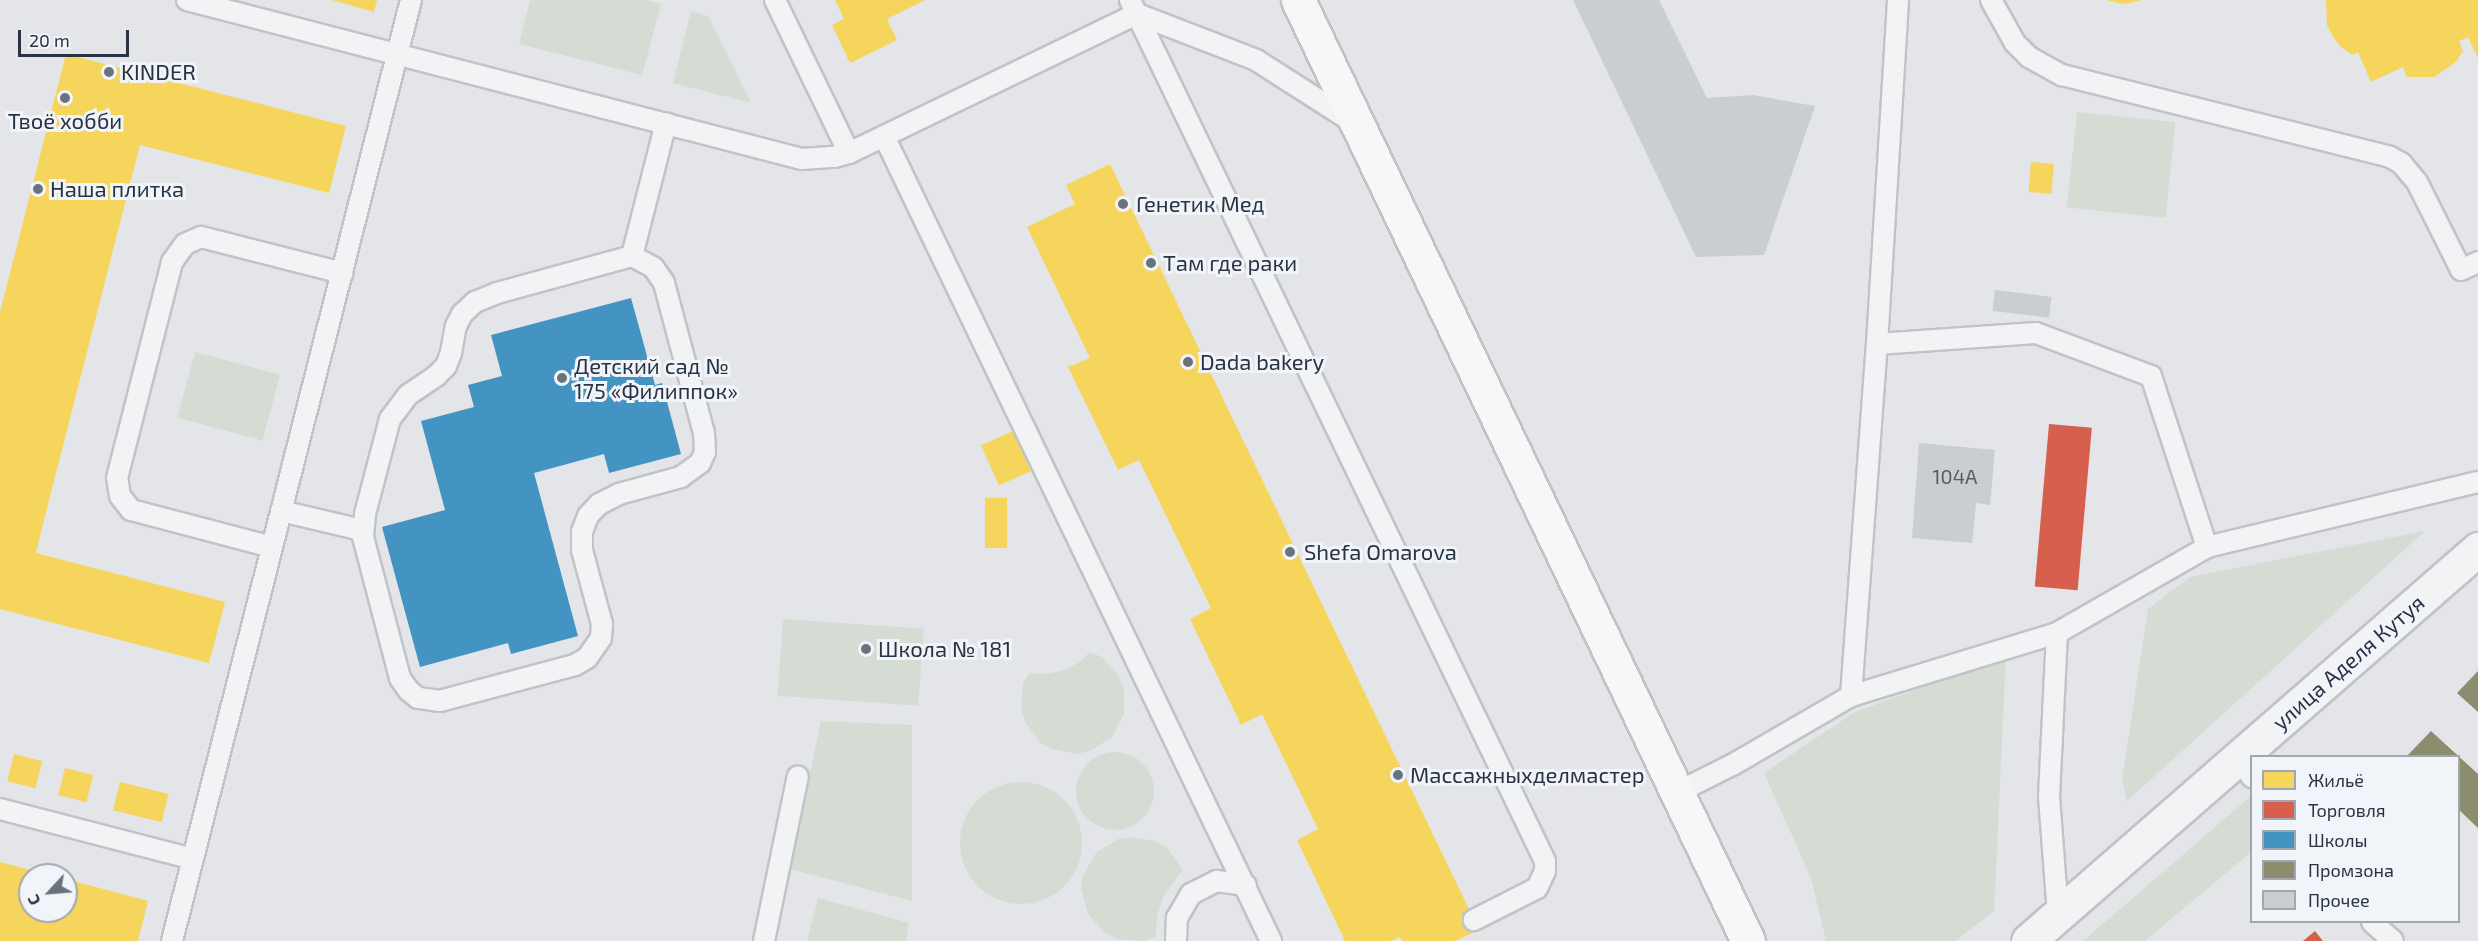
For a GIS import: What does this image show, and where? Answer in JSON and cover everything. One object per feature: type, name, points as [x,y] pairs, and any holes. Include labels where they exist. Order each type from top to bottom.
[{"type":"main road","points":[[1298,0],[1748,941]]},
{"type":"street","name":"улица Аделя Кутуя","points":[[2259,755],[2478,549]]},
{"type":"street","name":"улица Аделя Кутуя","points":[[2028,941],[2058,913],[2245,768]]},
{"type":"lane","points":[[187,0],[802,159],[834,157],[849,153],[1133,7]]},
{"type":"lane","points":[[172,941],[411,0]]},
{"type":"lane","points":[[776,0],[849,153]]},
{"type":"lane","points":[[1851,696],[1877,344],[1898,0]]},
{"type":"lane","points":[[1991,0],[2015,43],[2037,63],[2062,75],[2390,157],[2402,163],[2417,182],[2461,270],[2478,262]]},
{"type":"lane","points":[[1133,7],[1256,60],[1358,125]]},
{"type":"lane","points":[[1133,7],[1545,861],[1545,871],[1537,888],[1474,920]]},
{"type":"lane","points":[[632,256],[666,123]]},
{"type":"lane","points":[[884,136],[1271,941]]},
{"type":"lane","points":[[272,547],[131,510],[124,503],[118,489],[120,467],[172,262],[185,244],[201,237],[342,273]]},
{"type":"lane","points":[[632,256],[653,267],[664,283],[704,433],[705,452],[700,463],[691,472],[619,494],[598,504],[588,516],[582,532],[582,550],[602,624],[601,638],[588,658],[575,664],[440,701],[418,698],[409,691],[400,678],[362,530],[390,419],[408,394],[436,376],[446,366],[456,326],[462,314],[475,302],[497,293],[632,256]]},
{"type":"lane","points":[[1877,344],[2036,333],[2151,376],[2207,547]]},
{"type":"lane","points":[[1678,792],[1734,764],[1851,696],[2057,633],[2207,547],[2478,482]]},
{"type":"lane","points":[[282,511],[362,530]]},
{"type":"lane","points":[[2057,633],[2049,797],[2058,913]]},
{"type":"lane","points":[[764,941],[798,776]]},
{"type":"lane","points":[[0,809],[193,859]]},
{"type":"lane","points":[[1176,941],[1177,918],[1191,894],[1203,886],[1218,881],[1246,885]]},
{"type":"lane","points":[[2374,923],[2393,941]]},
{"type":"shaded area","points":[[530,0],[647,0],[661,4],[642,75],[519,44]]},
{"type":"shaded area","points":[[691,11],[708,16],[751,103],[673,83]]},
{"type":"shaded area","points":[[2077,112],[2175,122],[2165,218],[2067,207]]},
{"type":"shaded area","points":[[195,352],[280,375],[262,440],[177,418]]},
{"type":"shaded area","points":[[2425,531],[2127,801],[2122,780],[2148,609],[2190,577]]},
{"type":"shaded area","points":[[783,619],[924,629],[918,706],[778,696]]},
{"type":"shaded area","points":[[1090,652],[1102,657],[1119,676],[1124,689],[1124,714],[1112,737],[1090,751],[1077,754],[1052,749],[1041,743],[1025,722],[1021,710],[1023,684],[1029,673],[1046,674],[1062,671],[1078,663]]},
{"type":"shaded area","points":[[2006,656],[1994,911],[1955,941],[1826,941],[1811,878],[1764,773],[1855,712]]},
{"type":"shaded area","points":[[821,721],[912,725],[912,901],[790,869]]},
{"type":"shaded area","points":[[1115,752],[1130,755],[1147,769],[1154,791],[1151,806],[1137,823],[1115,830],[1100,827],[1083,813],[1076,791],[1079,776],[1093,759]]},
{"type":"shaded area","points":[[1021,782],[1044,787],[1064,800],[1077,820],[1082,843],[1077,866],[1064,886],[1044,899],[1021,904],[998,899],[978,886],[965,866],[960,843],[965,820],[978,800],[998,787]]},
{"type":"shaded area","points":[[2250,797],[2250,853],[2145,941],[2083,941]]},
{"type":"shaded area","points":[[1131,837],[1157,842],[1168,849],[1183,870],[1164,895],[1157,916],[1156,937],[1143,941],[1117,939],[1105,933],[1088,914],[1081,888],[1083,875],[1096,853],[1118,839]]},
{"type":"shaded area","points":[[818,898],[909,923],[906,941],[807,941]]},
{"type":"building: Жильё","points":[[332,0],[377,0],[374,12]]},
{"type":"building: Жильё","points":[[835,0],[925,0],[887,19],[897,40],[850,63],[832,25],[844,19]]},
{"type":"building: Жильё","points":[[2106,0],[2139,0],[2139,1],[2123,4]]},
{"type":"building: Жильё","points":[[2326,0],[2478,0],[2478,58],[2468,37],[2459,41],[2463,51],[2456,62],[2434,77],[2407,77],[2403,67],[2371,82],[2358,52],[2353,55],[2341,47],[2333,37],[2327,25]]},
{"type":"building: Жильё","points":[[66,54],[346,126],[329,193],[140,145],[46,512],[36,553],[225,602],[209,663],[0,609],[0,312]]},
{"type":"building: Жильё","points":[[2031,162],[2054,164],[2051,194],[2028,192]]},
{"type":"building: Жильё","points":[[1110,164],[1479,930],[1455,941],[1402,941],[1400,937],[1391,941],[1345,941],[1297,840],[1318,829],[1262,714],[1241,725],[1190,619],[1211,608],[1139,460],[1118,470],[1068,367],[1090,358],[1027,227],[1075,204],[1066,185]]},
{"type":"building: Жильё","points":[[1013,431],[1031,471],[999,485],[981,445]]},
{"type":"building: Жильё","points":[[985,498],[1007,498],[1007,548],[985,548]]},
{"type":"building: Жильё","points":[[14,754],[42,761],[35,788],[7,781]]},
{"type":"building: Жильё","points":[[65,768],[93,775],[86,802],[58,795]]},
{"type":"building: Жильё","points":[[120,782],[169,794],[161,822],[113,810]]},
{"type":"building: Жильё","points":[[0,862],[18,867],[18,923],[78,923],[78,882],[148,901],[138,941],[0,941]]},
{"type":"building: Торговля","points":[[2049,424],[2092,428],[2078,590],[2035,586]]},
{"type":"building: Торговля","points":[[2315,931],[2323,941],[2303,941]]},
{"type":"building: Школы","points":[[631,298],[655,385],[662,383],[681,454],[609,473],[604,454],[534,473],[578,636],[511,654],[508,643],[420,667],[382,527],[445,510],[421,421],[474,407],[468,385],[502,376],[491,335]]},
{"type":"building: Промзона","points":[[2478,671],[2478,712],[2457,693]]},
{"type":"building: Промзона","points":[[2431,731],[2457,755],[2408,755]]},
{"type":"building: Промзона","points":[[2460,758],[2478,774],[2478,828],[2460,811]]},
{"type":"building: Прочее","points":[[1573,0],[1659,0],[1707,98],[1753,95],[1815,106],[1764,255],[1696,257]]},
{"type":"building: Прочее","points":[[1995,290],[2052,297],[2049,318],[1992,311]]},
{"type":"building: Прочее","points":[[1919,443],[1995,450],[1990,505],[1976,503],[1972,543],[1912,538]]},
{"type":"place","name":"KINDER","points":[[109,72]]},
{"type":"place","name":"Твоё хобби","points":[[65,98]]},
{"type":"place","name":"Наша плитка","points":[[38,189]]},
{"type":"place","name":"Генетик Мед","points":[[1123,204]]},
{"type":"place","name":"Там где раки","points":[[1151,263]]},
{"type":"place","name":"Dada bakery","points":[[1188,362]]},
{"type":"place","name":"Детский сад № 175 «Филиппок»","points":[[562,378]]},
{"type":"place","name":"Shefa Omarova","points":[[1290,552]]},
{"type":"place","name":"Школа № 181","points":[[866,649]]},
{"type":"place","name":"Массажныхделмастер","points":[[1398,775]]}]
